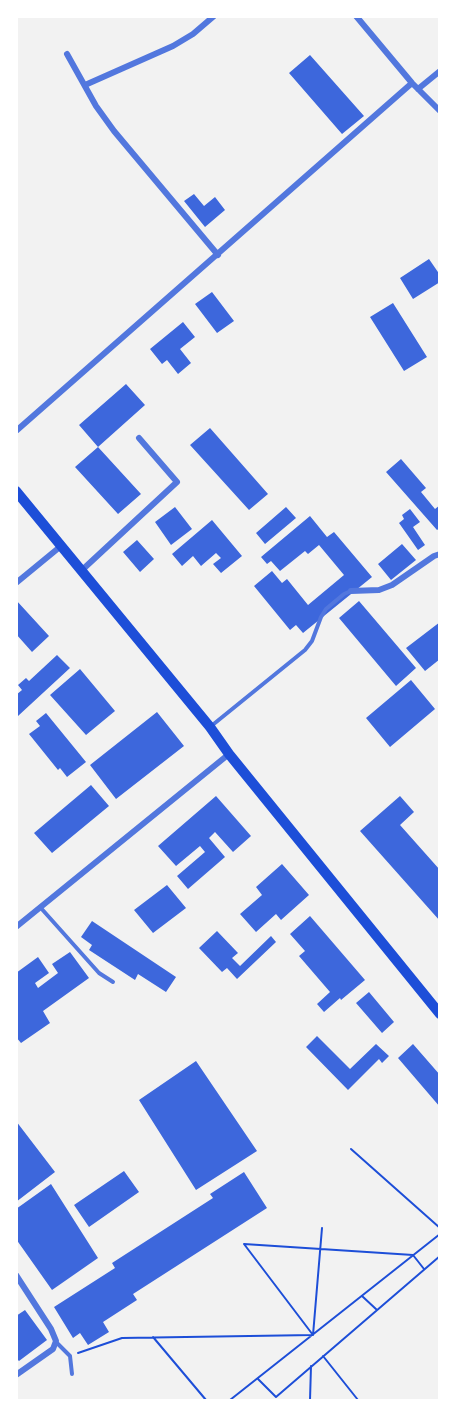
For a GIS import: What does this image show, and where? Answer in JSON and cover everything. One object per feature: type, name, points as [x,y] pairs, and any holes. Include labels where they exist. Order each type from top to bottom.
[{"type":"main road","points":[[16,490],[440,1014]]},
{"type":"street","points":[[85,85],[173,46],[193,34],[214,16]]},
{"type":"street","points":[[356,16],[412,83],[440,111]]},
{"type":"street","points":[[67,54],[96,106],[114,131],[218,255]]},
{"type":"street","points":[[418,89],[440,71]]},
{"type":"street","points":[[16,431],[412,83]]},
{"type":"street","points":[[81,571],[177,482],[139,438]]},
{"type":"street","points":[[16,583],[61,546]]},
{"type":"street","points":[[351,591],[379,590],[392,585],[440,554]]},
{"type":"street","points":[[16,927],[229,754]]},
{"type":"street","points":[[16,1275],[51,1329],[56,1341],[53,1348],[16,1375]]},
{"type":"lane","points":[[210,727],[305,650],[312,641],[326,609],[351,591]]},
{"type":"lane","points":[[40,907],[99,973],[113,982]]},
{"type":"lane","points":[[56,1341],[70,1356],[72,1374]]},
{"type":"path","points":[[351,1149],[440,1228]]},
{"type":"path","points":[[313,1335],[322,1228]]},
{"type":"path","points":[[230,1401],[440,1234]]},
{"type":"path","points":[[313,1335],[244,1244],[413,1255],[424,1269]]},
{"type":"path","points":[[257,1378],[276,1396],[440,1256]]},
{"type":"path","points":[[362,1296],[377,1310]]},
{"type":"path","points":[[70,1356],[122,1338],[313,1335]]},
{"type":"path","points":[[153,1337],[206,1401]]},
{"type":"path","points":[[323,1356],[358,1401]]},
{"type":"path","points":[[309,1401],[311,1366]]},
{"type":"building","points":[[310,55],[364,116],[342,134],[289,73]]},
{"type":"building","points":[[194,194],[204,206],[215,197],[225,210],[205,227],[184,201]]},
{"type":"building","points":[[429,259],[440,275],[440,282],[413,299],[400,278]]},
{"type":"building","points":[[212,292],[234,321],[217,333],[195,304]]},
{"type":"building","points":[[393,303],[427,357],[404,371],[370,317]]},
{"type":"building","points":[[183,322],[195,337],[180,349],[191,363],[178,374],[167,360],[162,364],[150,349]]},
{"type":"building","points":[[126,384],[145,405],[98,447],[79,425]]},
{"type":"building","points":[[210,428],[268,494],[249,510],[190,445]]},
{"type":"building","points":[[98,447],[141,494],[118,514],[75,467]]},
{"type":"building","points":[[401,459],[426,488],[421,492],[435,509],[440,505],[440,528],[437,530],[386,472]]},
{"type":"building","points":[[175,507],[192,529],[171,545],[155,522]]},
{"type":"building","points":[[286,507],[296,518],[265,544],[256,533]]},
{"type":"building","points":[[410,509],[420,522],[413,527],[425,545],[418,550],[399,523],[404,519],[402,515]]},
{"type":"building","points":[[310,516],[327,537],[334,532],[372,577],[303,633],[296,625],[290,630],[254,586],[272,571],[282,583],[287,579],[308,605],[344,575],[319,545],[308,554],[305,551],[280,571],[271,561],[267,564],[261,557]]},
{"type":"building","points":[[212,520],[242,556],[221,573],[213,564],[221,558],[216,553],[201,566],[193,556],[182,566],[172,554]]},
{"type":"building","points":[[137,540],[154,559],[140,572],[123,552]]},
{"type":"building","points":[[402,544],[416,560],[391,580],[378,564]]},
{"type":"building","points":[[16,600],[49,636],[32,652],[16,634]]},
{"type":"building","points":[[359,601],[416,668],[396,686],[339,618]]},
{"type":"building","points":[[440,622],[440,659],[425,671],[406,648]]},
{"type":"building","points":[[57,655],[70,668],[18,716],[16,715],[16,695],[22,690],[18,685],[26,678],[29,681]]},
{"type":"building","points":[[80,669],[115,711],[86,735],[50,695]]},
{"type":"building","points":[[411,680],[435,709],[390,747],[366,718]]},
{"type":"building","points":[[157,712],[184,746],[116,799],[90,765]]},
{"type":"building","points":[[46,713],[86,762],[67,777],[60,768],[58,770],[29,734],[40,726],[36,721]]},
{"type":"building","points":[[91,785],[109,806],[52,853],[34,833]]},
{"type":"building","points":[[216,796],[251,836],[233,852],[215,832],[209,838],[225,857],[188,889],[177,876],[205,852],[200,846],[176,866],[158,846]]},
{"type":"building","points":[[400,796],[414,812],[400,825],[440,870],[440,921],[360,831]]},
{"type":"building","points":[[282,864],[309,895],[281,920],[276,914],[256,932],[240,914],[262,895],[256,887]]},
{"type":"building","points":[[167,885],[186,908],[153,933],[134,910]]},
{"type":"building","points":[[310,916],[365,980],[324,1012],[317,1004],[330,992],[299,956],[305,951],[290,934]]},
{"type":"building","points":[[92,921],[176,977],[166,992],[138,974],[135,980],[89,950],[92,945],[81,937]]},
{"type":"building","points":[[217,931],[238,953],[232,958],[240,966],[271,936],[276,942],[237,979],[227,968],[222,972],[199,948]]},
{"type":"building","points":[[70,952],[89,978],[43,1011],[50,1023],[21,1043],[16,1037],[16,973],[38,957],[49,973],[35,983],[38,988],[58,973],[52,964]]},
{"type":"building","points":[[369,992],[394,1022],[382,1033],[356,1003]]},
{"type":"building","points":[[317,1036],[350,1069],[376,1044],[389,1056],[382,1063],[379,1059],[348,1090],[306,1047]]},
{"type":"building","points":[[413,1044],[440,1075],[440,1107],[398,1058]]},
{"type":"building","points":[[196,1061],[257,1151],[196,1190],[139,1100]]},
{"type":"building","points":[[16,1121],[55,1172],[16,1202]]},
{"type":"building","points":[[124,1171],[139,1192],[89,1227],[74,1205]]},
{"type":"building","points":[[244,1172],[267,1208],[133,1294],[137,1300],[103,1322],[109,1332],[88,1345],[80,1333],[73,1338],[54,1307],[115,1268],[112,1263],[213,1198],[210,1194]]},
{"type":"building","points":[[51,1184],[98,1258],[52,1290],[16,1239],[16,1209]]},
{"type":"building","points":[[25,1310],[47,1340],[19,1361],[16,1358],[16,1316]]}]
